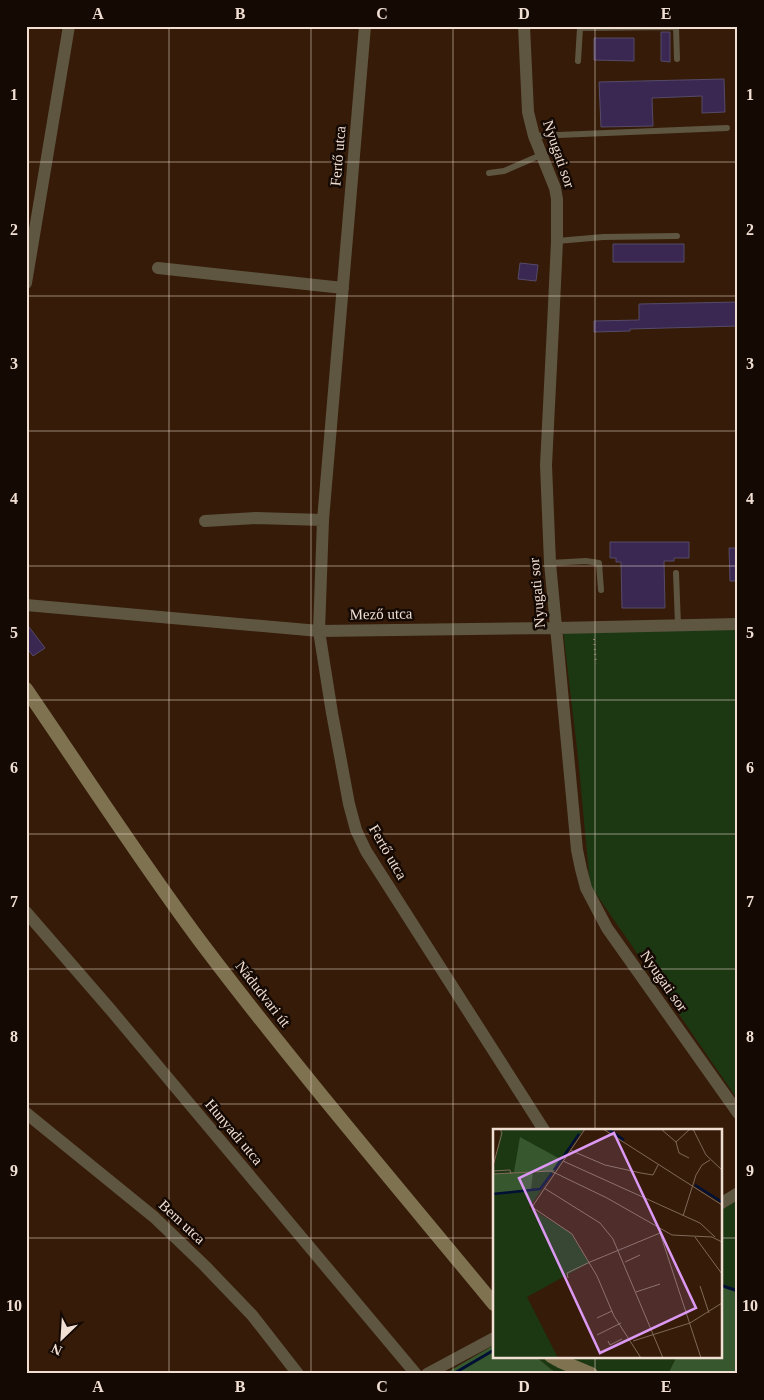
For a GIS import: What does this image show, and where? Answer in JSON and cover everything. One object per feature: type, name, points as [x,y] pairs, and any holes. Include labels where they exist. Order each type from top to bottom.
[{"type":"main road","name":"Nádudvari út","points":[[26,689],[126,835],[225,973],[283,1047],[493,1303]]},
{"type":"main road","points":[[555,1358],[591,1374]]},
{"type":"street","points":[[26,283],[69,26]]},
{"type":"street","name":"Fertő utca","points":[[365,26],[323,520],[319,631],[332,712],[349,804],[356,830],[371,858],[543,1129]]},
{"type":"street","name":"Nyugati sor","points":[[524,26],[528,112],[534,136],[555,188],[557,199],[557,242],[546,465],[550,563],[581,869],[586,888],[607,928],[738,1113]]},
{"type":"street","points":[[158,268],[343,288]]},
{"type":"street","points":[[205,521],[256,518],[323,520]]},
{"type":"street","name":"Mező utca","points":[[26,606],[319,631],[738,624]]},
{"type":"street","name":"Hunyadi utca","points":[[26,912],[110,1009],[416,1374]]},
{"type":"street","name":"Bem utca","points":[[26,1113],[169,1231],[252,1315],[298,1374]]},
{"type":"street","points":[[722,1203],[738,1194]]},
{"type":"street","points":[[427,1374],[493,1339]]},
{"type":"lane","points":[[578,61],[579,27],[676,27],[677,59]]},
{"type":"lane","points":[[534,136],[728,128]]},
{"type":"lane","points":[[489,174],[504,171],[541,155]]},
{"type":"lane","points":[[557,242],[603,237],[678,236]]},
{"type":"lane","points":[[550,563],[586,561],[599,563],[601,590]]},
{"type":"lane","points":[[676,573],[678,625]]},
{"type":"path","points":[[594,627],[596,664]]},
{"type":"green space","points":[[738,618],[738,1100],[590,885],[578,757],[563,630]]},
{"type":"green space","points":[[738,1198],[738,1291],[722,1285],[722,1207]]},
{"type":"green space","points":[[722,1285],[738,1291],[738,1374],[668,1374],[676,1358],[722,1358]]},
{"type":"green space","points":[[493,1346],[493,1358],[537,1358],[552,1370],[564,1374],[444,1374]]},
{"type":"green space","points":[[537,1358],[676,1358],[668,1374],[564,1374],[552,1370]]},
{"type":"building","points":[[661,32],[670,32],[670,62],[661,61]]},
{"type":"building","points":[[594,38],[634,38],[634,61],[594,60]]},
{"type":"building","points":[[724,79],[725,112],[702,113],[702,96],[652,98],[653,126],[601,127],[599,82]]},
{"type":"building","points":[[613,244],[684,244],[684,262],[613,262]]},
{"type":"building","points":[[520,263],[538,265],[536,281],[518,279]]},
{"type":"building","points":[[738,302],[738,326],[594,332],[594,321],[639,320],[639,304]]},
{"type":"building","points":[[610,542],[689,542],[689,558],[674,558],[674,561],[664,561],[665,608],[622,608],[621,562],[616,562],[616,558],[610,558]]},
{"type":"building","points":[[729,548],[738,548],[738,581],[730,581]]},
{"type":"building","points":[[26,623],[45,648],[33,656],[26,647]]},
{"type":"waterway","points":[[722,1286],[738,1291]]},
{"type":"waterway","points":[[453,1374],[493,1351]]}]
